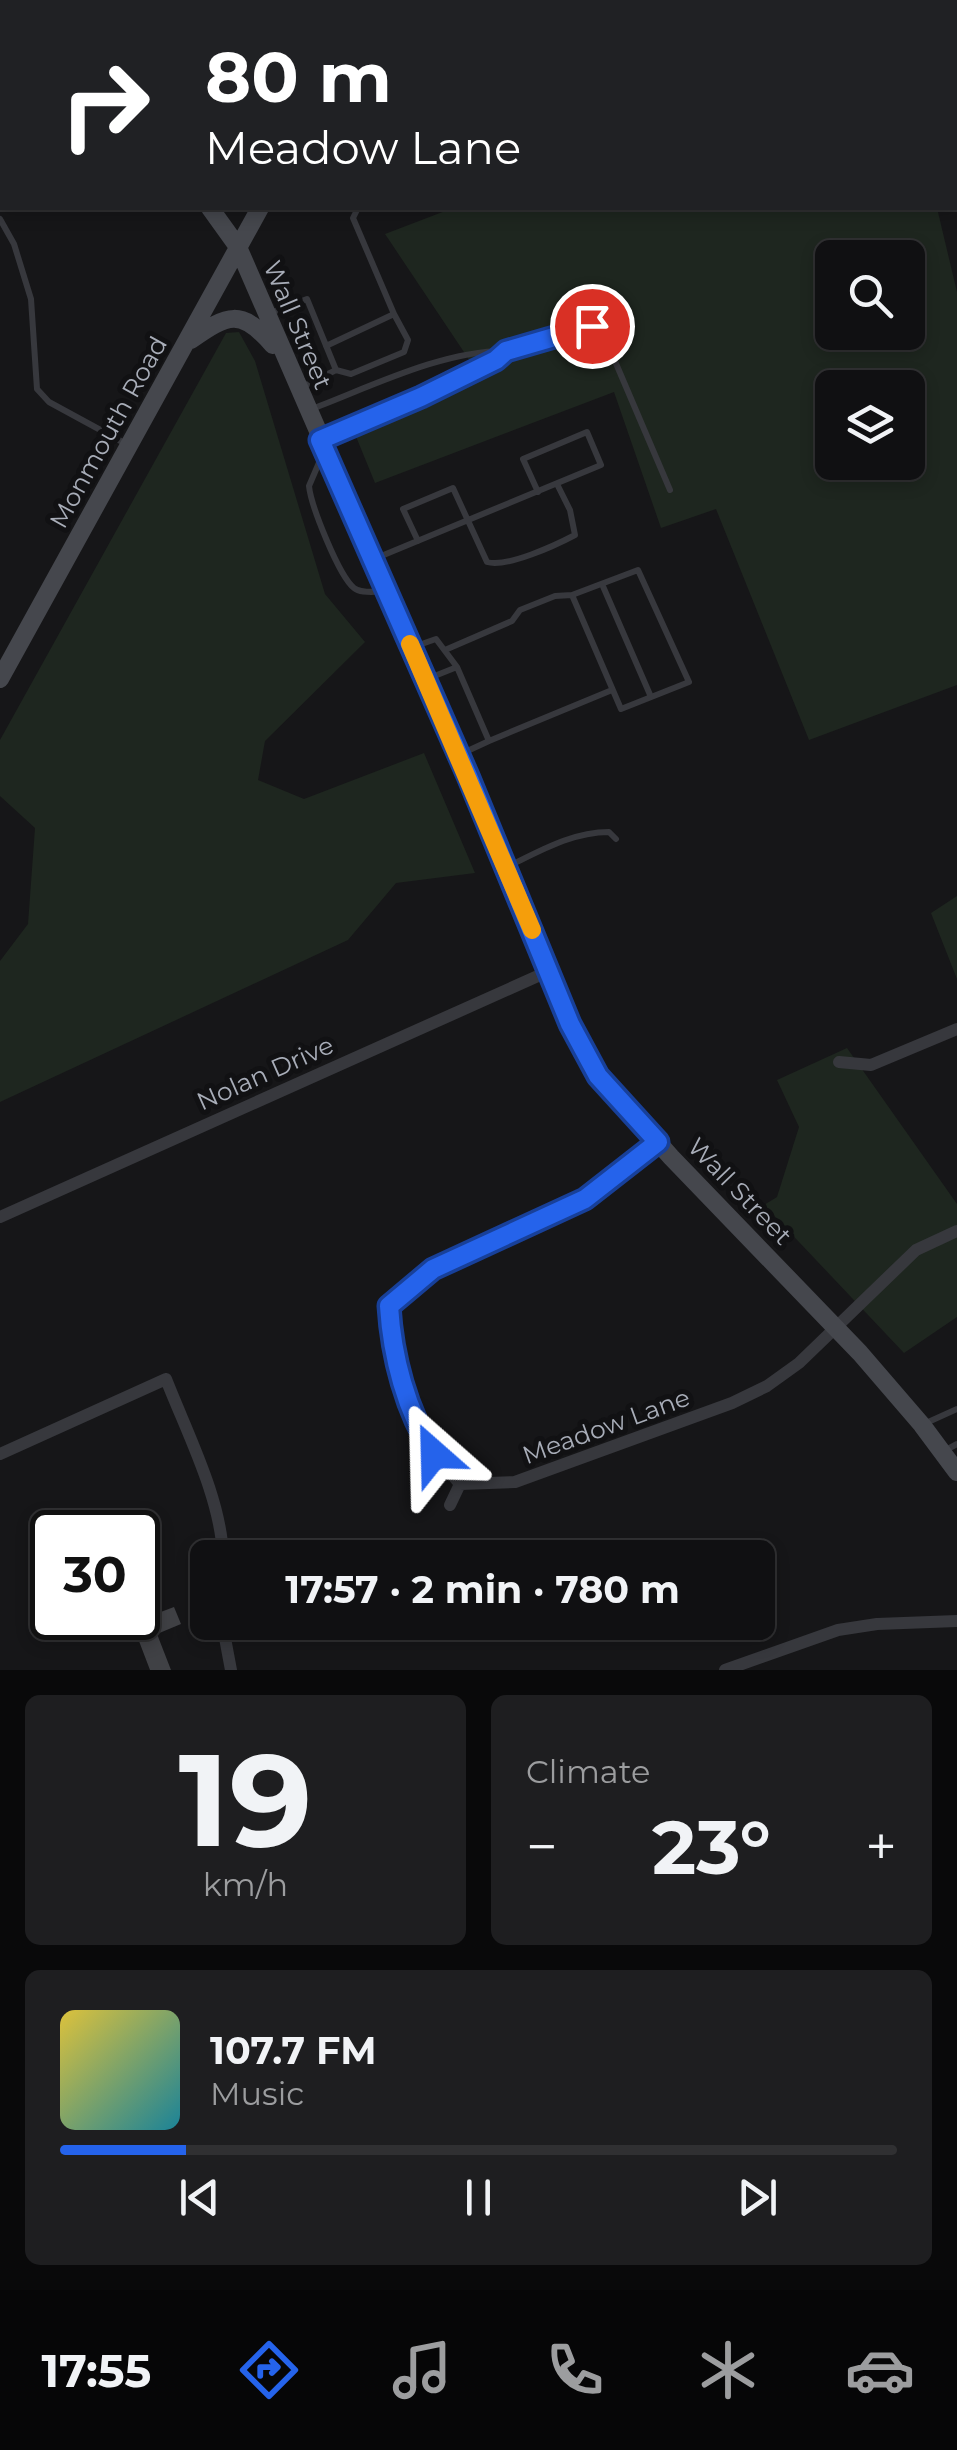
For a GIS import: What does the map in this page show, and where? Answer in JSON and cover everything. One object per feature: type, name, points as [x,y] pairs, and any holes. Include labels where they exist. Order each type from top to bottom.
[{"type":"street","name":"Wall Street","points":[[211,210],[238,247],[589,1064],[922,1425],[950,1448],[957,1472]]},
{"type":"street","name":"Monmouth Road","points":[[0,680],[259,210]]},
{"type":"street","points":[[186,343],[216,322],[238,318],[256,326],[284,356]]},
{"type":"street","name":"Nolan Drive","points":[[0,1217],[549,971]]},
{"type":"street","points":[[839,1062],[871,1065],[957,1029]]},
{"type":"street","points":[[389,1306],[433,1269],[585,1199],[658,1142]]},
{"type":"street","name":"Meadow Lane","points":[[460,1484],[516,1482],[732,1404],[782,1376],[916,1250],[957,1231]]},
{"type":"street","points":[[374,1298],[389,1306]]},
{"type":"street","points":[[389,1306],[394,1356],[420,1431],[460,1484],[450,1505]]},
{"type":"street","points":[[172,1363],[166,1379],[209,1492],[221,1540]]},
{"type":"street","points":[[0,1454],[166,1379]]},
{"type":"street","points":[[725,1670],[838,1630],[877,1624],[957,1621]]},
{"type":"street","points":[[225,1640],[231,1670]]},
{"type":"lane","points":[[298,388],[336,370],[351,374],[404,352],[408,340],[353,218],[357,210]]},
{"type":"lane","points":[[0,220],[14,244],[31,299],[37,389],[62,410],[129,446]]},
{"type":"lane","points":[[266,314],[307,299],[336,370]]},
{"type":"lane","points":[[326,346],[394,314]]},
{"type":"lane","points":[[308,411],[456,358],[506,351],[592,326],[603,333],[670,490]]},
{"type":"lane","points":[[387,592],[362,591],[352,586],[325,536],[308,486],[323,445],[496,360],[506,351]]},
{"type":"lane","points":[[373,560],[538,492],[601,465],[587,432],[524,459],[538,492]]},
{"type":"lane","points":[[418,541],[404,509],[452,488],[487,562],[495,564],[559,543],[575,535],[570,510],[557,484]]},
{"type":"lane","points":[[444,650],[512,621],[520,610],[638,570],[688,682],[621,709],[572,595]]},
{"type":"lane","points":[[602,584],[651,697]]},
{"type":"lane","points":[[412,648],[436,638],[457,667],[489,741]]},
{"type":"lane","points":[[426,680],[457,667]]},
{"type":"lane","points":[[459,755],[612,690]]},
{"type":"lane","points":[[506,868],[590,832],[609,832],[616,839]]},
{"type":"lane","points":[[922,1425],[957,1409]]},
{"type":"shaded area","points":[[448,210],[937,210],[957,292],[957,685],[809,740],[716,509],[661,528],[614,392],[375,483],[348,417],[472,364],[385,234]]},
{"type":"shaded area","points":[[239,332],[255,361],[325,594],[365,642],[265,741],[258,780],[304,799],[424,753],[475,873],[396,883],[348,940],[0,1102],[0,961],[28,924],[35,828],[0,796],[0,740],[226,333]]},
{"type":"shaded area","points":[[957,896],[957,979],[931,913]]},
{"type":"shaded area","points":[[847,1048],[957,1204],[957,1317],[904,1353],[764,1205],[777,1197],[799,1127],[777,1080]]},
{"type":"building","points":[[174,1607],[181,1624],[160,1633],[160,1612]]},
{"type":"building","points":[[139,1640],[159,1640],[171,1670],[150,1670]]},
{"type":"slow traffic","points":[[410,644],[532,930]]},
{"type":"route","points":[[434,1454],[420,1431],[394,1356],[389,1306],[433,1269],[600,1190],[658,1142],[589,1064],[320,440],[421,397],[496,360],[506,351],[592,326]]}]
